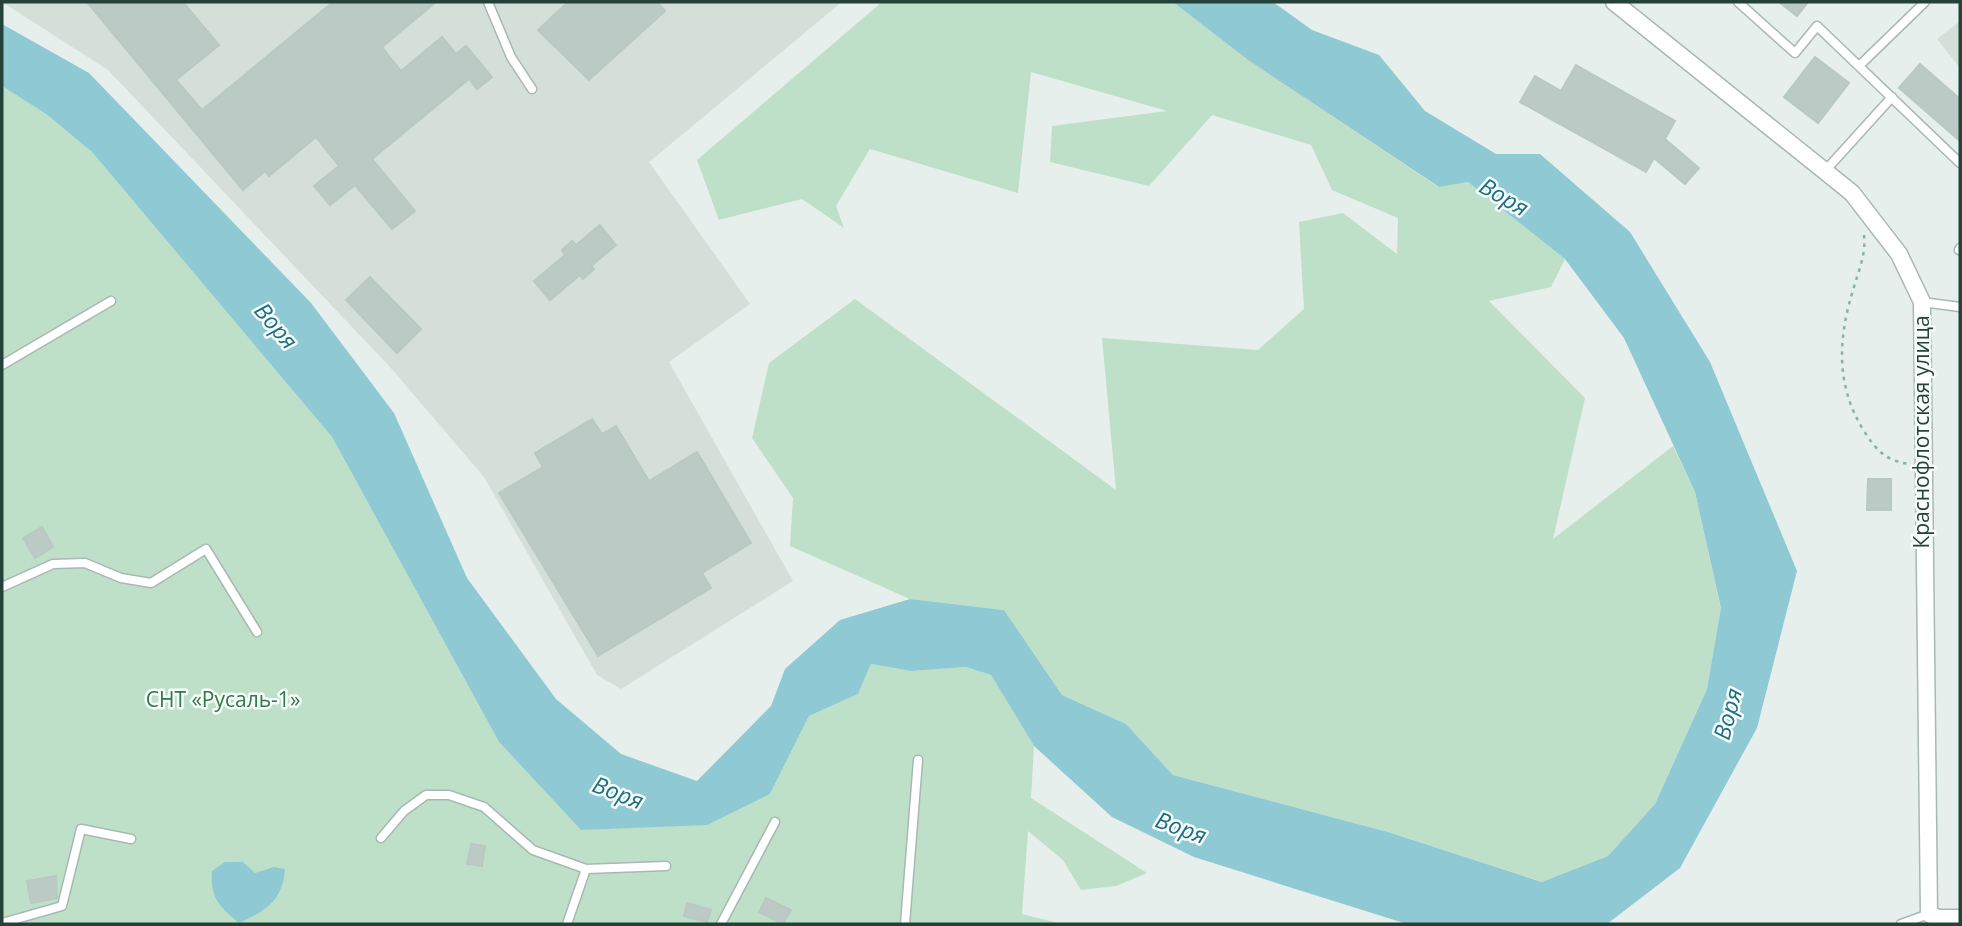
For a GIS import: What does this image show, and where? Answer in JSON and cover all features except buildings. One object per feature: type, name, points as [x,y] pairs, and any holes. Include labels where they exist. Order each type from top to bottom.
[{"type":"street","name":"Краснофлотская улица","points":[[1614,2],[1852,193],[1899,254],[1922,302],[1929,914]]},
{"type":"street","points":[[1929,914],[1938,918],[1960,918]]},
{"type":"lane","points":[[488,2],[510,57],[532,89]]},
{"type":"lane","points":[[1738,2],[1795,52],[1817,26],[1960,163]]},
{"type":"lane","points":[[1860,66],[1925,2]]},
{"type":"lane","points":[[1825,172],[1892,97]]},
{"type":"lane","points":[[2,365],[111,301]]},
{"type":"lane","points":[[1922,302],[1960,307]]},
{"type":"lane","points":[[2,587],[53,564],[85,563],[121,578],[151,583],[206,550],[257,632]]},
{"type":"lane","points":[[905,924],[918,760]]},
{"type":"lane","points":[[381,838],[404,811],[426,795],[449,795],[484,807],[533,850],[586,869],[666,866]]},
{"type":"lane","points":[[721,924],[775,822]]},
{"type":"lane","points":[[2,923],[62,906],[81,829],[131,839]]},
{"type":"lane","points":[[566,924],[586,869]]},
{"type":"lane","points":[[1901,924],[1929,914]]},
{"type":"path","points":[[1864,230],[1866,251],[1841,338],[1842,375],[1851,407],[1874,447],[1892,462],[1922,467]]},
{"type":"shaded area","points":[[2,2],[842,2],[649,162],[750,304],[669,362],[793,581],[621,689],[597,675],[484,477],[390,367],[108,70]]},
{"type":"shaded area","points":[[1960,21],[1960,68],[1937,39]]},
{"type":"green space","points":[[882,2],[1173,2],[1248,60],[1438,187],[1468,182],[1565,259],[1551,287],[1489,301],[1585,398],[1553,539],[1673,446],[1695,492],[1721,609],[1707,689],[1655,804],[1608,856],[1543,882],[1388,832],[1173,775],[1126,724],[1062,695],[1004,610],[910,599],[790,546],[793,498],[752,438],[769,363],[855,299],[1116,490],[1102,338],[1258,350],[1304,309],[1299,222],[1343,213],[1397,254],[1398,218],[1332,190],[1311,145],[1212,115],[1149,186],[1050,162],[1052,126],[1167,111],[1031,72],[1018,193],[870,149],[836,206],[844,228],[802,199],[719,220],[697,160]]},
{"type":"green space","name":"СНТ «Русаль-1»","points":[[2,86],[46,114],[92,152],[332,437],[499,742],[581,830],[770,794],[809,716],[858,694],[871,664],[911,671],[966,667],[991,675],[1034,746],[1031,798],[1147,873],[1116,886],[1081,890],[1063,860],[1028,831],[1022,914],[1062,924],[2,924]]},
{"type":"water","name":"Воря","points":[[1173,2],[1273,2],[1312,30],[1379,55],[1425,111],[1496,154],[1540,154],[1630,232],[1710,362],[1797,571],[1757,728],[1680,868],[1607,924],[1407,924],[1194,857],[1112,817],[1034,746],[991,675],[966,667],[911,671],[871,664],[858,694],[809,716],[770,794],[707,825],[581,830],[499,742],[332,437],[92,152],[46,114],[2,86],[2,24],[89,73],[311,303],[394,413],[467,578],[556,699],[621,754],[697,781],[771,706],[785,669],[840,620],[910,599],[1004,610],[1062,695],[1126,724],[1173,775],[1388,832],[1542,882],[1608,856],[1655,804],[1707,689],[1721,608],[1695,492],[1624,338],[1565,259],[1468,182],[1439,187],[1248,60]]},
{"type":"water","points":[[225,862],[243,862],[255,873],[274,867],[285,869],[277,897],[265,909],[239,923],[221,906],[214,895],[212,871]]}]
